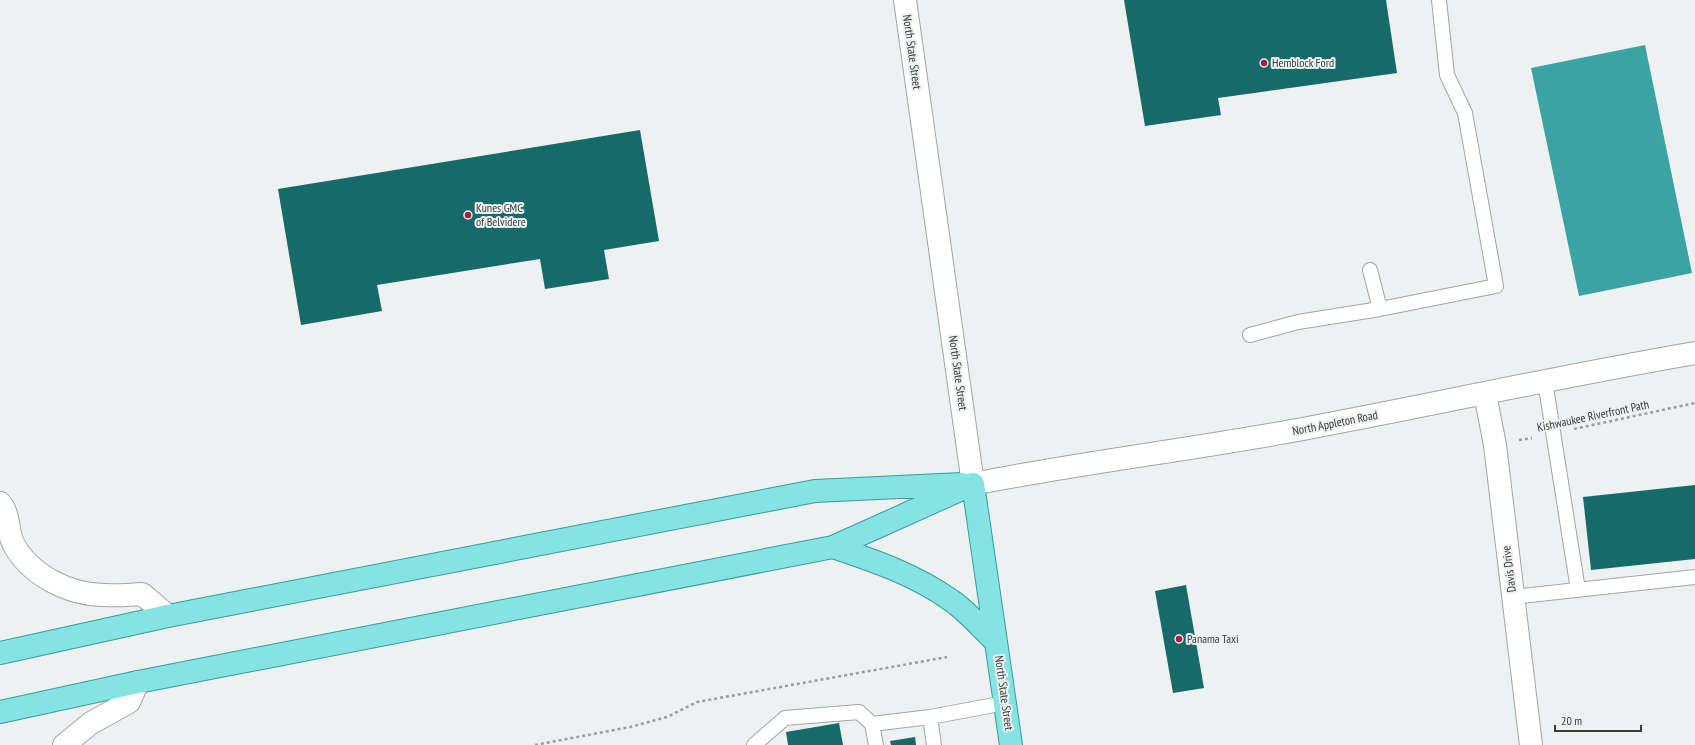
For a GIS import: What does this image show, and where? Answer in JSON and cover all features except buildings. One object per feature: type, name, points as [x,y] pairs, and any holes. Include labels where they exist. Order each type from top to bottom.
[{"type":"main road","name":"North State Street","points":[[905,0],[1011,745]]},
{"type":"main road","name":"North Appleton Road","points":[[973,484],[1031,472],[1306,428],[1695,353]]},
{"type":"main road","name":"Davis Drive","points":[[1484,394],[1495,445],[1512,597],[1531,745]]},
{"type":"main road","points":[[0,712],[138,682],[833,547],[973,484]]},
{"type":"main road","points":[[0,653],[168,616],[815,491],[973,484]]},
{"type":"main road","points":[[0,503],[4,508],[13,543],[27,561],[44,577],[64,586],[104,596],[142,594],[168,616]]},
{"type":"main road","points":[[833,547],[880,562],[915,578],[953,601],[996,642]]},
{"type":"main road","points":[[64,745],[91,723],[130,702],[138,682]]},
{"type":"lane","points":[[1250,335],[1298,322],[1380,309],[1496,286],[1465,113],[1447,75],[1439,0]]},
{"type":"lane","points":[[1370,270],[1380,309]]},
{"type":"lane","points":[[1546,381],[1578,590]]},
{"type":"lane","points":[[1512,597],[1695,578]]},
{"type":"lane","points":[[872,724],[930,717],[1005,703]]},
{"type":"lane","points":[[754,745],[785,718],[859,712],[872,724],[876,745]]},
{"type":"lane","points":[[930,717],[934,745]]},
{"type":"path","name":"Kishwaukee Riverfront Path","points":[[1495,445],[1695,403]]},
{"type":"path","points":[[535,745],[630,727],[667,717],[697,702],[947,657]]},
{"type":"water","points":[[1645,45],[1692,273],[1579,296],[1531,68]]},
{"type":"place","name":"Hemblock Ford","points":[[1264,63]]},
{"type":"place","name":"Kunes GMC of Belvidere","points":[[468,215]]},
{"type":"place","name":"Panama Taxi","points":[[1179,639]]}]
